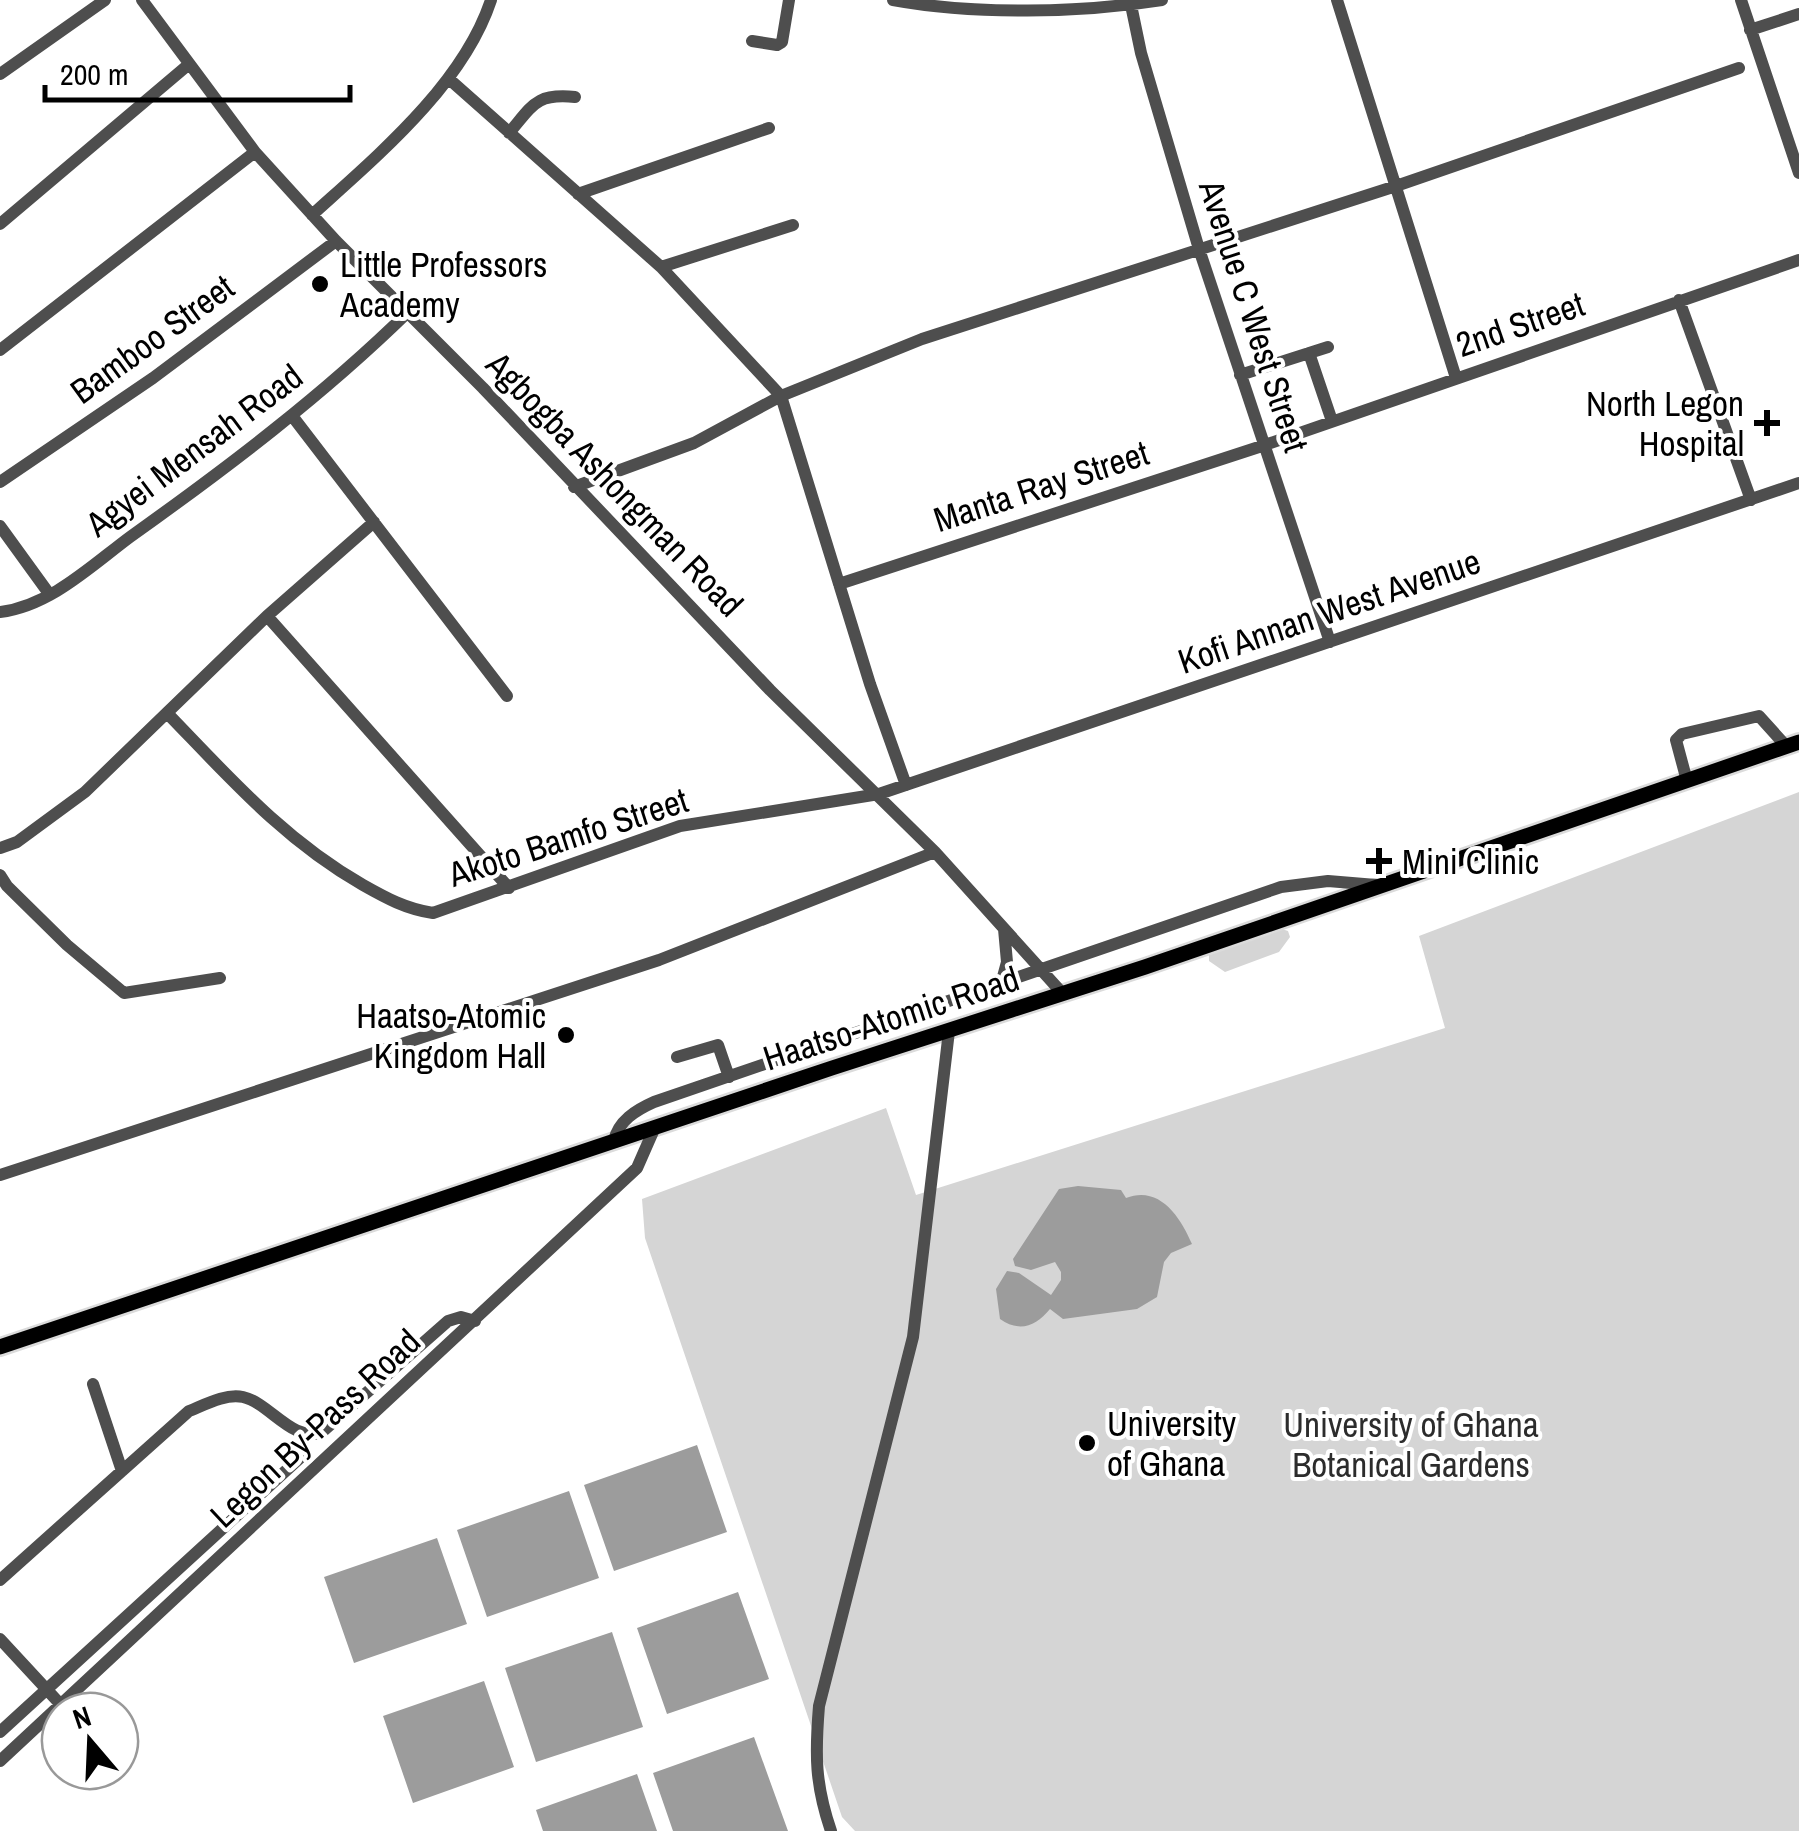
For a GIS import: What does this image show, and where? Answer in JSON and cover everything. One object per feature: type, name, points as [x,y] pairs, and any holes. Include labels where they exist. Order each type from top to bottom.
[{"type":"main road","name":"Haatso-Atomic Road","points":[[0,1348],[1063,994],[1793,744]]},
{"type":"street","points":[[0,74],[106,0]]},
{"type":"street","name":"Agbogba Ashongman Road","points":[[142,0],[256,152],[336,241],[770,690],[935,852],[1063,994]]},
{"type":"street","points":[[312,214],[449,80],[491,0]]},
{"type":"street","points":[[752,41],[776,45],[782,42],[789,0]]},
{"type":"street","points":[[903,1],[1131,5],[1162,0]]},
{"type":"street","points":[[1337,0],[1456,378]]},
{"type":"street","points":[[1740,0],[1799,173]]},
{"type":"street","name":"Avenue C West Street","points":[[1131,5],[1200,249],[1262,446],[1330,642]]},
{"type":"street","points":[[1750,30],[1799,14]]},
{"type":"street","points":[[0,224],[188,65]]},
{"type":"street","points":[[574,486],[694,443],[782,396],[922,339],[1396,186],[1739,68]]},
{"type":"street","points":[[449,80],[661,267],[782,396],[906,785]]},
{"type":"street","points":[[509,133],[542,97],[575,97]]},
{"type":"street","points":[[578,194],[769,128]]},
{"type":"street","points":[[0,350],[256,152]]},
{"type":"street","points":[[661,267],[793,225]]},
{"type":"street","name":"Bamboo Street","points":[[0,482],[154,378],[336,241]]},
{"type":"street","name":"2nd Street","points":[[1262,446],[1799,260]]},
{"type":"street","points":[[1679,300],[1751,500]]},
{"type":"street","name":"Agyei Mensah Road","points":[[0,612],[17,610],[50,595],[292,417],[352,367],[408,312]]},
{"type":"street","points":[[1240,375],[1328,346]]},
{"type":"street","points":[[1309,353],[1332,421]]},
{"type":"street","points":[[292,417],[507,696]]},
{"type":"street","name":"Manta Ray Street","points":[[839,584],[1262,446]]},
{"type":"street","name":"Kofi Annan West Avenue","points":[[879,794],[1799,483]]},
{"type":"street","points":[[0,848],[17,842],[85,792],[267,616],[374,522]]},
{"type":"street","points":[[0,526],[50,595]]},
{"type":"street","points":[[267,616],[509,888]]},
{"type":"street","name":"Akoto Bamfo Street","points":[[167,713],[275,824],[326,864],[398,904],[434,913],[680,826],[879,794]]},
{"type":"street","points":[[1686,781],[1676,747],[1682,734],[1759,716],[1793,744]]},
{"type":"street","points":[[0,1174],[659,960],[935,852]]},
{"type":"street","points":[[0,875],[6,886],[67,945],[124,993],[220,978]]},
{"type":"street","points":[[614,1141],[622,1123],[639,1109],[1281,887],[1328,881],[1376,885]]},
{"type":"street","points":[[1001,984],[1006,962],[1004,929]]},
{"type":"street","points":[[831,1831],[818,1792],[814,1758],[820,1706],[913,1337],[949,1030]]},
{"type":"street","points":[[676,1056],[718,1045],[729,1077]]},
{"type":"street","name":"Legon By-Pass Road","points":[[78,1691],[637,1168],[655,1127]]},
{"type":"street","points":[[0,1580],[189,1411],[220,1399],[243,1396],[302,1432],[314,1435],[448,1321],[461,1316],[475,1321]]},
{"type":"street","points":[[93,1384],[122,1470]]},
{"type":"street","points":[[0,1732],[302,1456]]},
{"type":"street","points":[[0,1639],[46,1689]]},
{"type":"street","name":"Legon By-Pass Road","points":[[0,1761],[40,1726]]},
{"type":"green space","name":"University of Ghana Botanical Gardens","points":[[1799,792],[1799,1831],[855,1831],[842,1817],[645,1238],[642,1199],[886,1108],[916,1195],[1445,1028],[1419,936]]},
{"type":"green space","points":[[1279,928],[1288,931],[1290,937],[1279,952],[1225,972],[1209,961],[1209,953]]},
{"type":"shaded area","points":[[1078,1186],[1121,1190],[1126,1198],[1138,1195],[1158,1199],[1175,1214],[1192,1244],[1171,1253],[1164,1262],[1157,1297],[1137,1309],[1063,1319],[1050,1309],[1027,1326],[1007,1323],[1000,1319],[996,1289],[1007,1271],[1019,1273],[1051,1295],[1061,1280],[1055,1262],[1031,1270],[1015,1266],[1013,1259],[1059,1189]]},
{"type":"shaded area","points":[[697,1445],[727,1532],[614,1571],[584,1485]]},
{"type":"shaded area","points":[[569,1491],[599,1578],[487,1617],[457,1530]]},
{"type":"shaded area","points":[[437,1538],[467,1624],[354,1663],[324,1577]]},
{"type":"shaded area","points":[[738,1592],[769,1679],[667,1714],[637,1628]]},
{"type":"shaded area","points":[[612,1632],[643,1727],[536,1762],[505,1668]]},
{"type":"shaded area","points":[[484,1681],[514,1767],[413,1803],[383,1716]]},
{"type":"shaded area","points":[[754,1737],[788,1831],[673,1831],[653,1773]]},
{"type":"shaded area","points":[[637,1774],[657,1831],[543,1831],[536,1810]]},
{"type":"place","name":"Little Professors Academy","points":[[320,284]]},
{"type":"place","name":"North Legon Hospital","points":[[1767,423]]},
{"type":"place","name":"Mini Clinic","points":[[1379,861]]},
{"type":"place","name":"Haatso-Atomic Kingdom Hall","points":[[566,1035]]},
{"type":"place","name":"University of Ghana","points":[[1087,1443]]}]
